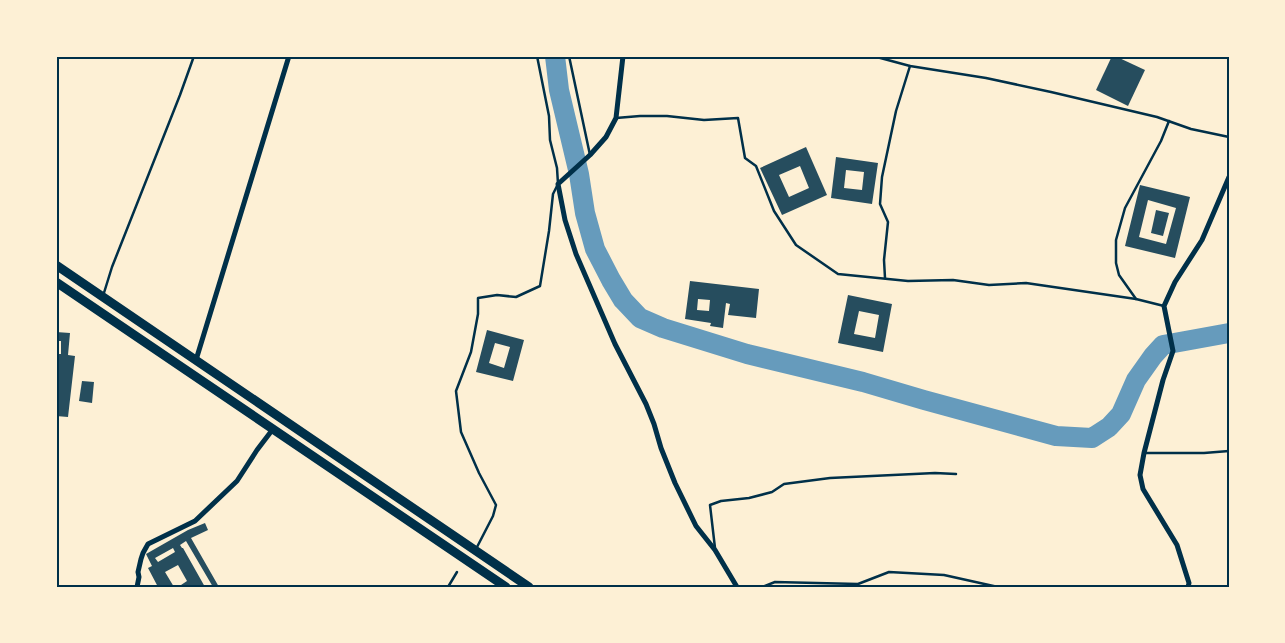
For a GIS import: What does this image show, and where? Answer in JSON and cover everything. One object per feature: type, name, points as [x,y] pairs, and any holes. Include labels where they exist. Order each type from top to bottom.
[{"type":"highway","points":[[56,265],[530,587]]},
{"type":"highway","points":[[56,282],[506,587]]},
{"type":"street","points":[[196,360],[289,56]]},
{"type":"street","points":[[623,56],[616,118],[606,137],[590,155],[558,184],[565,220],[582,270],[615,344],[646,404],[654,424],[660,448],[675,483],[696,526],[715,550],[737,587]]},
{"type":"street","points":[[1188,587],[1189,583],[1178,545],[1143,489],[1140,475],[1163,380],[1173,351],[1164,306],[1175,282],[1202,240],[1229,177]]},
{"type":"street","points":[[137,587],[141,559],[148,544],[195,521],[237,481],[257,450],[273,430]]},
{"type":"lane","points":[[103,297],[115,258],[194,56]]},
{"type":"lane","points":[[475,550],[493,516],[496,505],[460,432],[456,391],[472,352],[478,314],[478,298],[497,295],[516,297],[540,286],[553,194],[558,184],[557,168],[550,140],[549,116],[537,56]]},
{"type":"lane","points":[[569,56],[590,155]]},
{"type":"lane","points":[[873,56],[910,66],[995,80],[1104,104],[1157,117],[1191,129],[1229,137]]},
{"type":"lane","points":[[886,278],[884,260],[888,222],[880,204],[882,177],[896,111],[910,66]]},
{"type":"lane","points":[[616,118],[640,116],[667,116],[704,120],[738,118],[745,158],[756,166],[774,211],[796,245],[838,274],[908,281],[953,280],[989,285],[1026,283],[1136,299],[1164,306]]},
{"type":"lane","points":[[1136,299],[1119,275],[1116,263],[1116,240],[1125,208],[1161,141],[1169,121]]},
{"type":"lane","points":[[1144,453],[1229,451]]},
{"type":"lane","points":[[715,550],[710,505],[721,501],[749,498],[772,492],[784,484],[830,478],[935,473],[956,474]]},
{"type":"lane","points":[[448,587],[457,572]]},
{"type":"lane","points":[[762,587],[775,582],[858,584],[889,572],[944,575],[998,587]]},
{"type":"building","points":[[1112,56],[1145,70],[1128,106],[1096,90]]},
{"type":"building","points":[[806,147],[827,195],[782,215],[760,168]],"holes":[[[800,166],[809,188],[789,197],[779,175]]]},
{"type":"building","points":[[836,157],[878,163],[872,204],[831,198]],"holes":[[[846,170],[864,172],[862,190],[844,188]]]},
{"type":"building","points":[[1140,185],[1190,197],[1175,258],[1125,246]],"holes":[[[1148,200],[1176,208],[1166,244],[1139,237]]]},
{"type":"building","points":[[1156,210],[1169,213],[1163,236],[1151,233]]},
{"type":"building","points":[[690,281],[759,289],[756,318],[728,315],[730,304],[726,303],[723,328],[710,326],[711,323],[685,319]],"holes":[[[698,299],[710,300],[709,311],[697,310]]]},
{"type":"building","points":[[848,295],[892,304],[883,352],[838,343]],"holes":[[[859,311],[879,315],[875,338],[854,334]]]},
{"type":"building","points":[[487,330],[524,340],[513,381],[476,372]],"holes":[[[495,343],[510,347],[504,368],[489,363]]]},
{"type":"building","points":[[56,332],[70,333],[68,355],[75,356],[68,417],[56,416],[56,354],[61,354],[61,341],[56,341]]},
{"type":"building","points":[[82,381],[94,382],[92,403],[79,401]]},
{"type":"building","points":[[205,523],[208,530],[191,538],[219,587],[213,587],[186,541],[180,545],[205,587],[178,587],[187,581],[178,565],[165,572],[174,587],[158,587],[148,568],[152,566],[146,554],[188,530]],"holes":[[[173,548],[175,552],[158,562],[155,558]]]},
{"type":"waterway","points":[[555,56],[559,90],[579,174],[585,213],[595,249],[623,300],[640,318],[663,328],[747,354],[863,382],[1056,436],[1092,438],[1109,427],[1121,414],[1136,380],[1163,345],[1229,333]]}]
